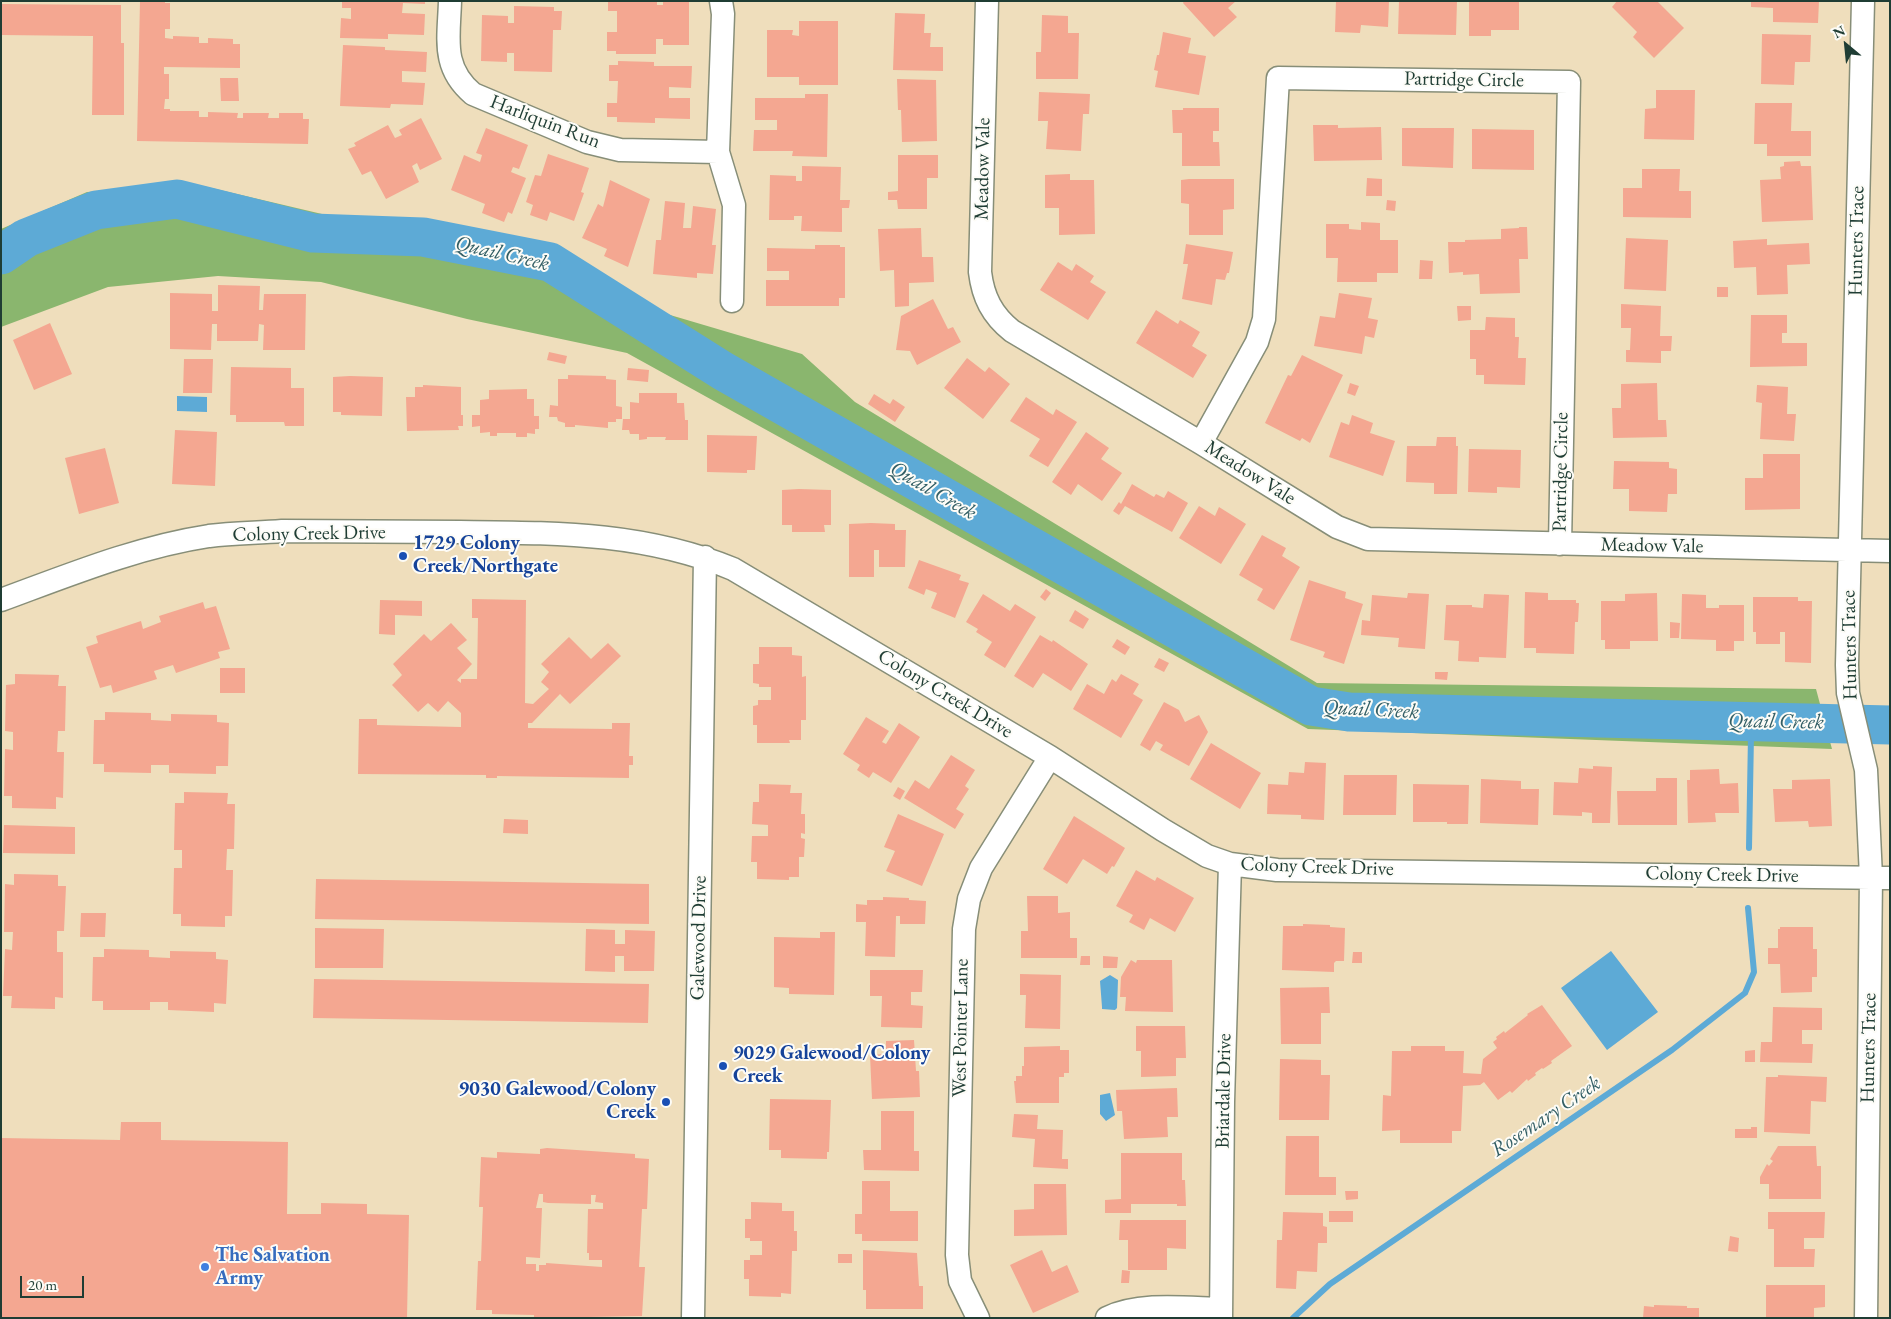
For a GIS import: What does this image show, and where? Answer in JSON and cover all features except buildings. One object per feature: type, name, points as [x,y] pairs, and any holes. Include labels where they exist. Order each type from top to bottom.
[{"type":"street","name":"Harliquin Run","points":[[450,1],[448,55],[452,68],[462,85],[473,94],[587,142],[620,150],[718,152]]},
{"type":"street","points":[[720,1],[723,14],[718,152],[734,205],[732,301]]},
{"type":"street","name":"Meadow Vale","points":[[987,1],[980,272],[987,300],[998,318],[1012,331],[1201,443],[1337,527],[1368,539],[1890,552]]},
{"type":"street","name":"Hunters Trace","points":[[1864,1],[1848,693],[1866,770],[1880,877],[1866,1318]]},
{"type":"street","name":"Partridge Circle","points":[[1201,443],[1257,342],[1264,319],[1278,78],[1569,82],[1560,544]]},
{"type":"street","name":"Colony Creek Drive","points":[[1,600],[140,551],[209,536],[282,531],[558,533],[657,545],[705,557],[734,569],[1050,757],[1163,830],[1207,856],[1230,864],[1277,870],[1880,877]]},
{"type":"street","name":"Galewood Drive","points":[[693,1318],[705,557]]},
{"type":"street","name":"West Pointer Lane","points":[[978,1318],[960,1280],[957,1255],[964,929],[969,899],[981,868],[1050,757]]},
{"type":"street","name":"Briardale Drive","points":[[1221,1313],[1223,1102],[1230,864]]},
{"type":"street","points":[[1107,1318],[1117,1313],[1142,1308],[1221,1313]]},
{"type":"green space","points":[[203,186],[322,214],[531,243],[660,312],[802,354],[855,402],[1317,683],[1816,689],[1832,749],[1308,729],[627,353],[467,319],[321,282],[218,276],[108,287],[1,327],[1,229],[87,192]]},
{"type":"water","points":[[177,396],[207,397],[207,412],[177,411]]},
{"type":"water","points":[[1611,951],[1658,1012],[1607,1050],[1561,988]]},
{"type":"water","points":[[1110,975],[1118,980],[1117,1008],[1115,1010],[1102,1009],[1100,981]]},
{"type":"water","points":[[1110,1093],[1115,1115],[1106,1121],[1100,1114],[1100,1095]]},
{"type":"waterway","name":"Quail Creek","points":[[1,255],[26,238],[96,210],[177,199],[313,233],[423,237],[550,262],[723,371],[1311,706],[1349,712],[1890,725]]},
{"type":"waterway","points":[[1749,848],[1751,735],[1761,721]]},
{"type":"waterway","name":"Rosemary Creek","points":[[1293,1318],[1330,1284],[1672,1050],[1745,993],[1754,972],[1748,908]]},
{"type":"place","name":"1729 Colony Creek/Northgate","points":[[403,556]]},
{"type":"place","name":"9029 Galewood/Colony Creek","points":[[723,1066]]},
{"type":"place","name":"9030 Galewood/Colony Creek","points":[[666,1102]]},
{"type":"place","name":"The Salvation Army","points":[[205,1267]]}]
